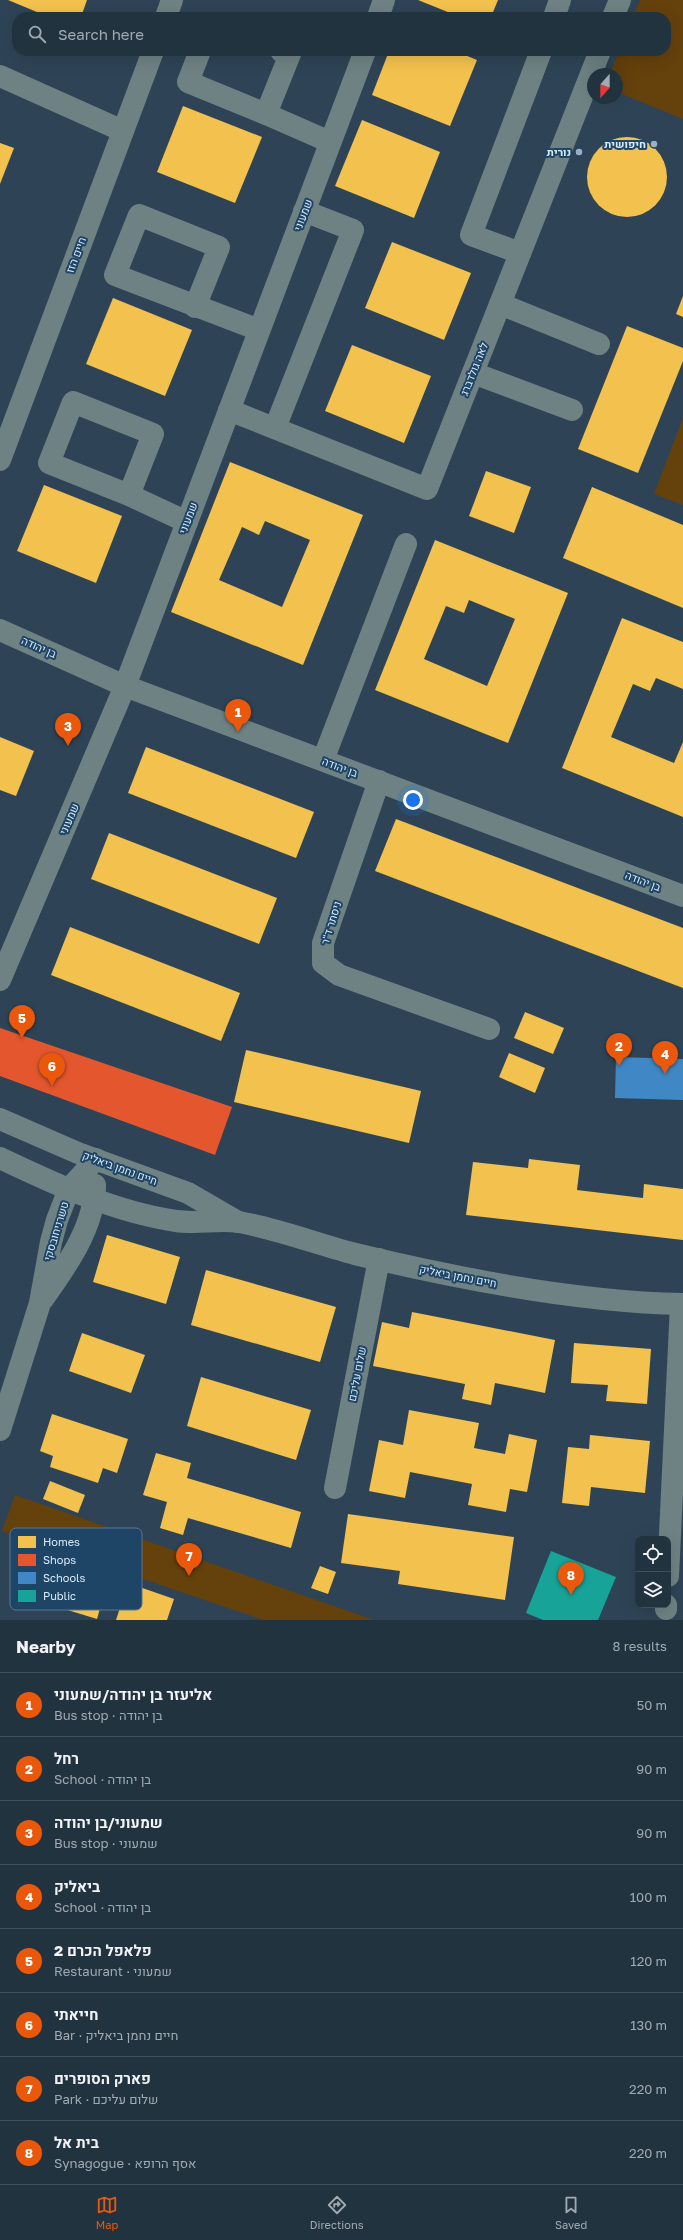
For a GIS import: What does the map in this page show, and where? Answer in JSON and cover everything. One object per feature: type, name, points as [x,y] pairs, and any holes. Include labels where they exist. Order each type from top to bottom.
[{"type":"street","points":[[168,12],[172,0]]},
{"type":"street","points":[[380,12],[384,0]]},
{"type":"street","points":[[556,12],[560,0]]},
{"type":"street","points":[[615,12],[620,0]]},
{"type":"street","name":"חיים הזז","points":[[0,460],[151,56]]},
{"type":"street","points":[[198,56],[188,82],[330,142]]},
{"type":"street","points":[[266,114],[289,56]]},
{"type":"street","name":"שמעוני","points":[[0,980],[125,686],[363,56]]},
{"type":"street","points":[[520,253],[471,236],[539,56]]},
{"type":"street","name":"לאה גולדברג","points":[[229,410],[427,489],[598,56]]},
{"type":"street","points":[[0,76],[123,131]]},
{"type":"street","points":[[275,428],[353,230],[304,211]]},
{"type":"street","points":[[195,307],[219,247],[139,215],[115,275],[195,307],[259,330]]},
{"type":"street","points":[[500,304],[599,344]]},
{"type":"street","points":[[473,373],[572,410]]},
{"type":"street","points":[[129,495],[153,434],[73,402],[49,463],[129,495],[187,522]]},
{"type":"street","points":[[323,760],[406,544]]},
{"type":"street","name":"בן יהודה","points":[[0,630],[125,686],[683,896]]},
{"type":"street","name":"ניסתר ד\"ר","points":[[379,781],[323,943],[323,964],[339,975],[489,1030]]},
{"type":"street","name":"חיים נחמן ביאליק","points":[[0,1119],[96,1159],[188,1193],[238,1222]]},
{"type":"street","name":"חיים נחמן ביאליק","points":[[0,1158],[69,1189],[146,1215],[177,1221],[238,1222],[379,1259],[472,1280],[579,1296],[652,1304],[682,1304]]},
{"type":"street","name":"טשרניחובסקי","points":[[0,1430],[40,1303],[50,1242],[69,1189],[96,1159]]},
{"type":"street","name":"טשרניחובסקי","points":[[40,1303],[72,1254],[95,1199],[96,1159]]},
{"type":"street","name":"שלום עליכם","points":[[335,1488],[379,1259]]},
{"type":"street","points":[[668,1572],[682,1304]]},
{"type":"shaded area","points":[[640,0],[683,0],[683,119],[623,94],[623,68],[612,68],[617,56],[671,56],[671,12],[635,12]]},
{"type":"shaded area","points":[[683,418],[683,505],[654,494]]},
{"type":"shaded area","points":[[15,1495],[110,1528],[10,1528],[10,1534],[2,1531]]},
{"type":"shaded area","points":[[142,1539],[374,1620],[263,1620],[142,1579]]},
{"type":"building: Homes","points":[[8,0],[87,0],[83,12],[37,12]]},
{"type":"building: Homes","points":[[418,0],[498,0],[493,12],[448,12]]},
{"type":"building: Homes","points":[[387,56],[467,56],[477,60],[450,126],[372,95]]},
{"type":"building: Homes","points":[[183,106],[262,137],[235,203],[157,172]]},
{"type":"building: Homes","points":[[362,120],[440,152],[414,218],[335,186]]},
{"type":"building: Homes","points":[[627,137],[642,140],[655,149],[664,162],[667,177],[664,192],[655,205],[642,214],[627,217],[612,214],[599,205],[590,192],[587,177],[590,162],[599,149],[612,140]]},
{"type":"building: Homes","points":[[0,143],[14,148],[0,184]]},
{"type":"building: Homes","points":[[392,242],[471,273],[444,340],[365,308]]},
{"type":"building: Homes","points":[[683,296],[683,317],[676,314]]},
{"type":"building: Homes","points":[[113,298],[192,330],[165,396],[86,364]]},
{"type":"building: Homes","points":[[627,326],[683,348],[683,361],[638,473],[578,449]]},
{"type":"building: Homes","points":[[352,345],[431,376],[404,443],[325,411]]},
{"type":"building: Homes","points":[[230,462],[363,515],[303,665],[171,612]],"holes":[[[265,521],[310,540],[282,607],[219,580],[242,527],[259,535]]]},
{"type":"building: Homes","points":[[486,471],[531,487],[514,533],[469,516]]},
{"type":"building: Homes","points":[[44,485],[122,516],[96,583],[17,551]]},
{"type":"building: Homes","points":[[592,487],[683,525],[683,608],[563,558]]},
{"type":"building: Homes","points":[[435,540],[568,593],[508,743],[375,690]],"holes":[[[469,600],[515,619],[487,686],[424,659],[446,606],[464,613]]]},
{"type":"building: Homes","points":[[622,618],[683,642],[683,689],[656,678],[650,691],[633,684],[611,737],[674,763],[683,742],[683,817],[562,768]]},
{"type":"building: Homes","points":[[0,737],[34,751],[16,796],[0,790]]},
{"type":"building: Homes","points":[[146,747],[314,812],[296,858],[128,793]]},
{"type":"building: Homes","points":[[396,819],[683,928],[683,988],[375,871]]},
{"type":"building: Homes","points":[[109,833],[277,898],[259,944],[91,879]]},
{"type":"building: Homes","points":[[70,927],[240,993],[221,1041],[51,975]]},
{"type":"building: Homes","points":[[525,1012],[564,1028],[553,1054],[514,1038]]},
{"type":"building: Homes","points":[[246,1050],[421,1091],[409,1143],[234,1102]]},
{"type":"building: Homes","points":[[509,1053],[545,1068],[535,1093],[499,1077]]},
{"type":"building: Homes","points":[[529,1159],[580,1165],[577,1190],[643,1198],[644,1184],[683,1189],[683,1240],[466,1215],[473,1162],[528,1168]]},
{"type":"building: Homes","points":[[107,1235],[180,1257],[166,1304],[93,1282]]},
{"type":"building: Homes","points":[[206,1270],[336,1307],[320,1362],[191,1325]]},
{"type":"building: Homes","points":[[412,1312],[555,1340],[545,1393],[495,1383],[491,1405],[462,1399],[465,1384],[373,1366],[382,1322],[409,1328]]},
{"type":"building: Homes","points":[[82,1333],[145,1355],[131,1393],[69,1371]]},
{"type":"building: Homes","points":[[574,1343],[651,1349],[647,1404],[606,1401],[608,1385],[571,1383]]},
{"type":"building: Homes","points":[[201,1377],[311,1410],[296,1460],[187,1426]]},
{"type":"building: Homes","points":[[409,1410],[479,1423],[474,1448],[505,1454],[509,1434],[537,1440],[527,1492],[510,1489],[506,1512],[468,1505],[472,1484],[410,1472],[405,1498],[369,1491],[379,1440],[403,1445]]},
{"type":"building: Homes","points":[[52,1414],[128,1439],[117,1473],[103,1468],[98,1483],[50,1467],[53,1456],[40,1451]]},
{"type":"building: Homes","points":[[590,1435],[650,1441],[645,1493],[591,1487],[589,1506],[562,1503],[568,1447],[589,1449]]},
{"type":"building: Homes","points":[[156,1453],[191,1463],[187,1478],[301,1512],[291,1548],[188,1518],[183,1535],[160,1528],[167,1502],[143,1495]]},
{"type":"building: Homes","points":[[50,1481],[85,1495],[78,1513],[43,1499]]},
{"type":"building: Homes","points":[[348,1514],[514,1537],[505,1600],[398,1584],[400,1571],[341,1563]]},
{"type":"building: Homes","points":[[320,1566],[336,1572],[328,1594],[311,1588]]},
{"type":"building: Homes","points":[[142,1588],[174,1599],[167,1620],[116,1620],[119,1610],[142,1610]]},
{"type":"building: Homes","points":[[68,1610],[100,1610],[97,1619]]},
{"type":"building: Shops","points":[[0,1028],[232,1107],[215,1155],[0,1076]]},
{"type":"building: Schools","points":[[616,1057],[683,1059],[683,1100],[615,1098]]},
{"type":"building: Public","points":[[551,1551],[616,1577],[598,1620],[543,1620],[526,1613]]},
{"type":"place","name":"חיפושית","points":[[654,144]]},
{"type":"place","name":"נורית","points":[[579,152]]},
{"type":"place","name":"אליעזר בן יהודה/שמעוני","points":[[238,732]]},
{"type":"place","name":"שמעוני/בן יהודה","points":[[68,746]]},
{"type":"place","name":"פלאפל הכרם 2","points":[[22,1038]]},
{"type":"place","name":"רחל","points":[[619,1066]]},
{"type":"place","name":"ביאליק","points":[[665,1074]]},
{"type":"place","name":"חייאתי","points":[[52,1086]]},
{"type":"place","name":"פארק הסופרים","points":[[189,1576]]},
{"type":"place","name":"בית אל","points":[[571,1595]]}]
